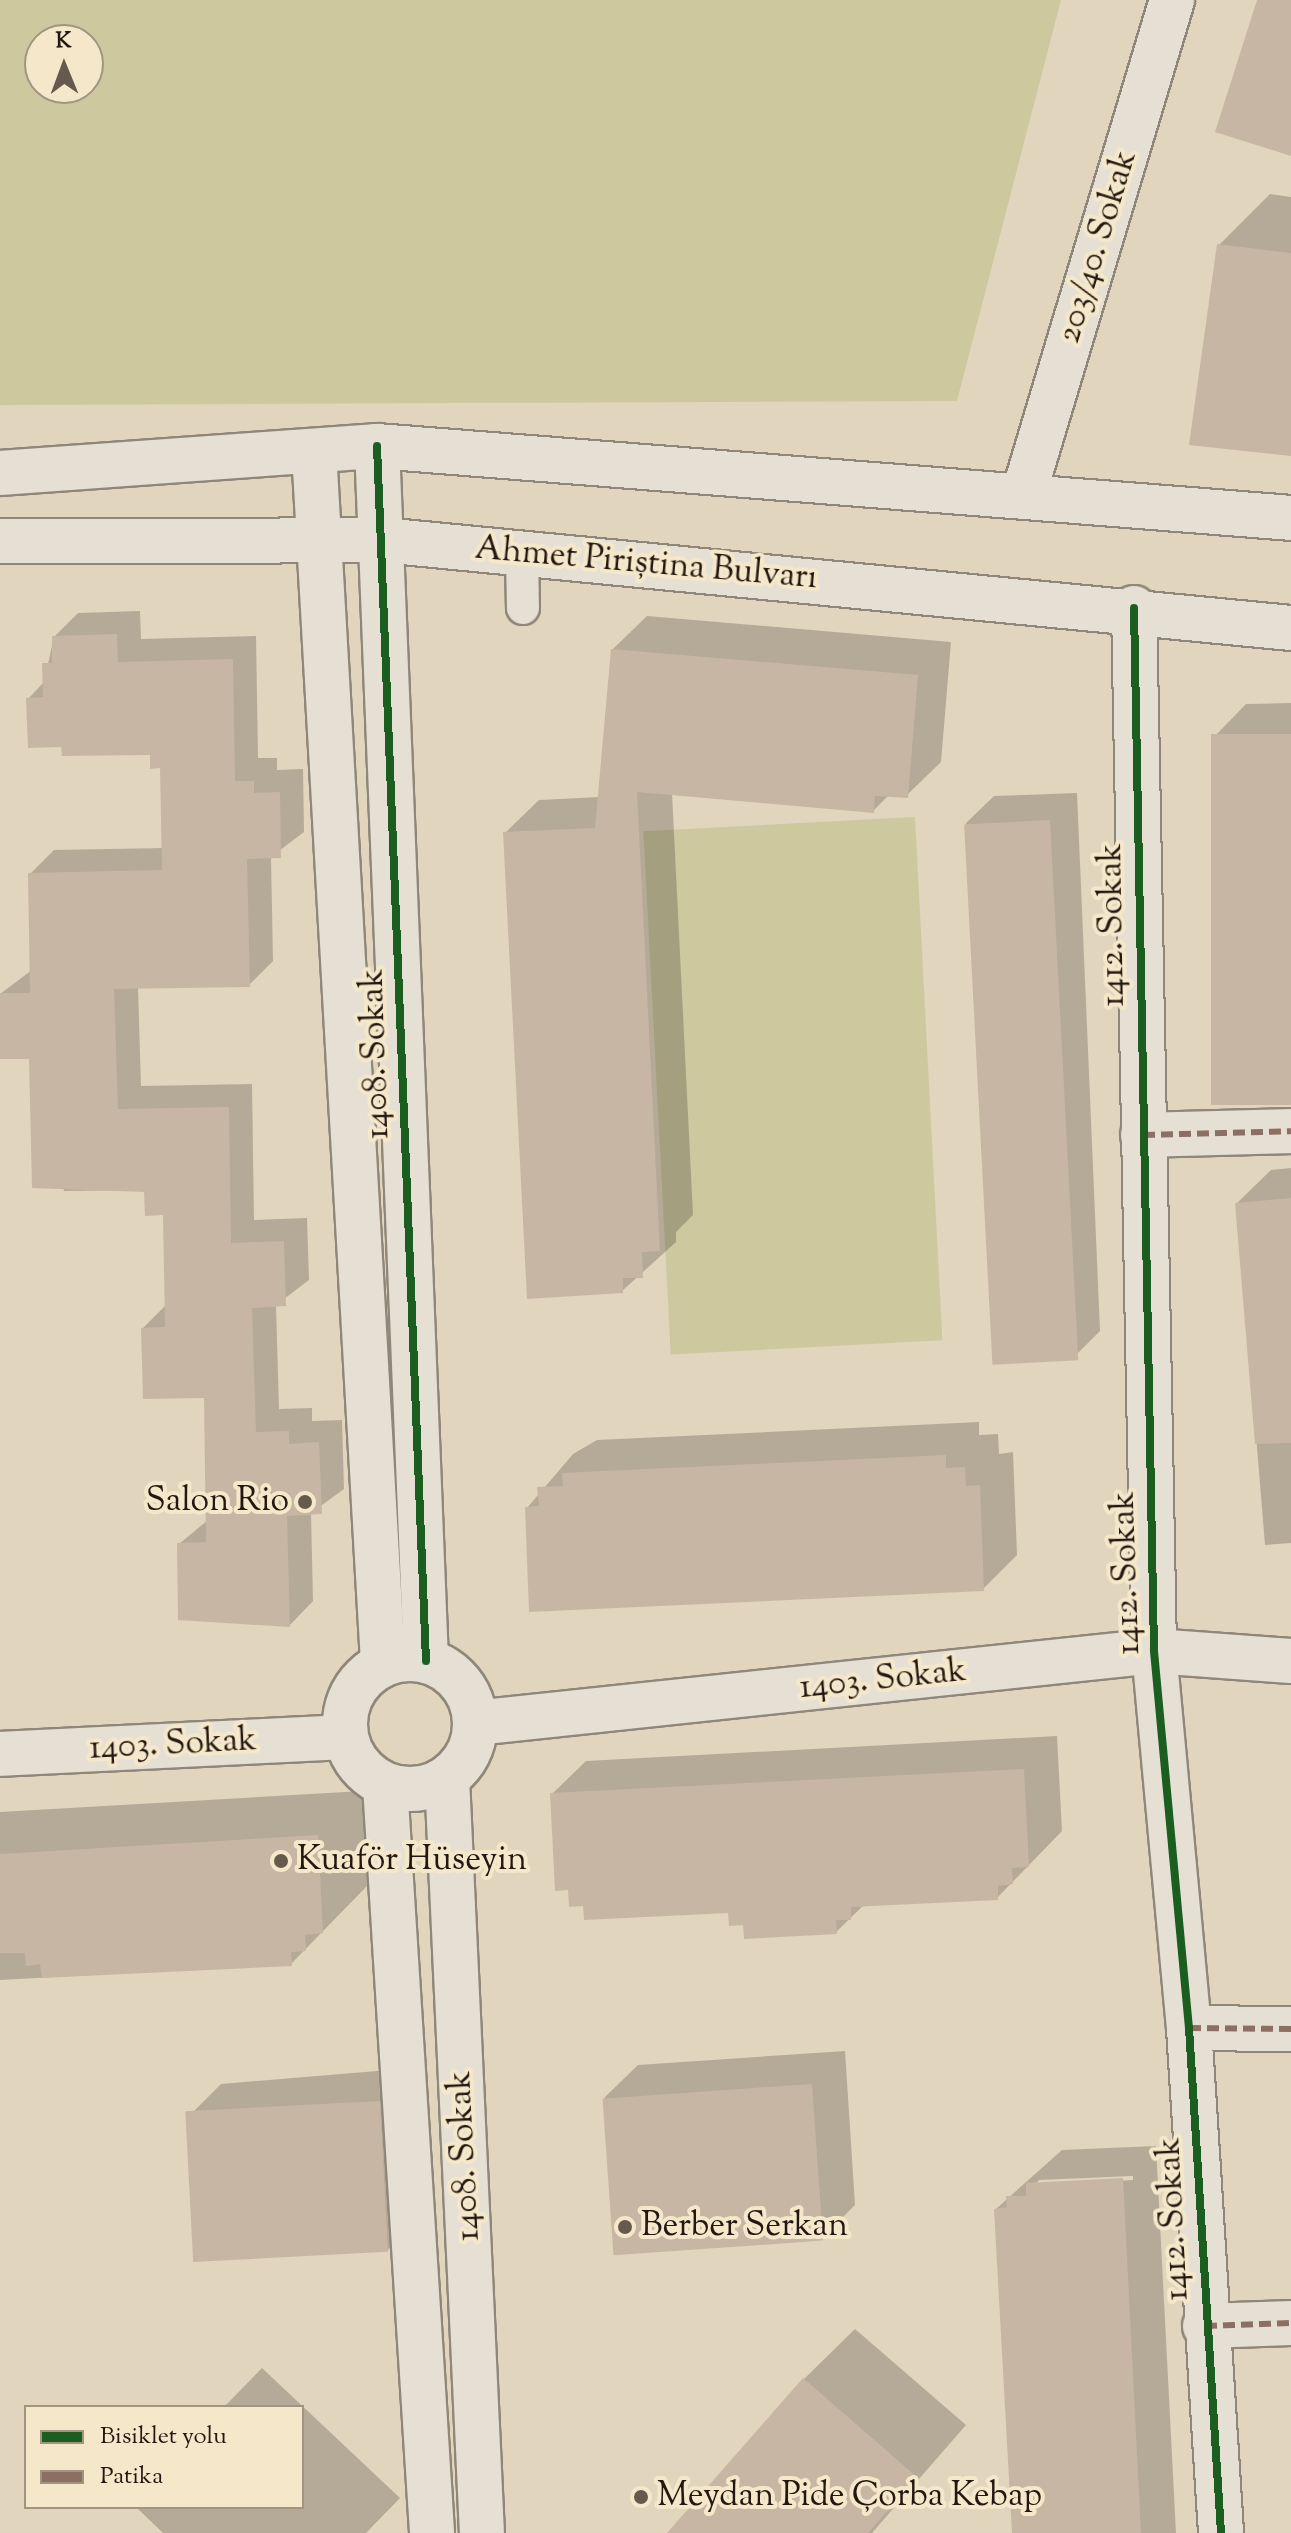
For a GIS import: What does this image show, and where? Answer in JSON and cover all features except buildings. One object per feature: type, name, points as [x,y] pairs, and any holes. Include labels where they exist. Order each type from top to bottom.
[{"type":"street","name":"203/40. Sokak","points":[[1024,493],[1172,0]]},
{"type":"street","points":[[0,473],[377,446],[1024,493],[1291,518]]},
{"type":"street","name":"1408. Sokak","points":[[377,446],[382,540],[404,1662]]},
{"type":"street","name":"1408. Sokak","points":[[314,451],[404,1662]]},
{"type":"street","name":"Ahmet Piriştina Bulvarı","points":[[0,541],[320,545],[382,540],[522,553],[973,607],[1134,608],[1291,628]]},
{"type":"street","name":"1412. Sokak","points":[[1134,608],[1154,1651],[1189,2028],[1205,2326],[1221,2533]]},
{"type":"street","points":[[1143,1135],[1291,1131]]},
{"type":"street","name":"1403. Sokak","points":[[475,1723],[1154,1651],[1291,1661]]},
{"type":"street","points":[[404,1662],[461,1683],[475,1723],[463,1763],[447,1778],[428,1788],[385,1785],[353,1758],[345,1737],[351,1694],[404,1662]]},
{"type":"street","name":"1403. Sokak","points":[[0,1754],[345,1737]]},
{"type":"street","name":"1408. Sokak","points":[[447,1778],[482,2533]]},
{"type":"street","name":"1408. Sokak","points":[[385,1785],[432,2533]]},
{"type":"street","points":[[1189,2028],[1291,2029]]},
{"type":"street","points":[[1205,2326],[1291,2323]]},
{"type":"lane","points":[[522,553],[523,608]]},
{"type":"shaded area","points":[[0,0],[1061,0],[957,401],[0,405]]},
{"type":"shaded area","points":[[915,817],[942,1340],[671,1355],[643,831]]},
{"type":"marked path","points":[[1143,1135],[1291,1131]]},
{"type":"marked path","points":[[1189,2028],[1291,2029]]},
{"type":"marked path","points":[[1205,2326],[1291,2323]]},
{"type":"cycle path","points":[[377,446],[426,1661]]},
{"type":"cycle path","points":[[1134,608],[1154,1651],[1189,2028],[1221,2533]]},
{"type":"place","name":"Salon Rio","points":[[305,1502]]},
{"type":"place","name":"Kuaför Hüseyin","points":[[281,1861]]},
{"type":"place","name":"Berber Serkan","points":[[625,2227]]},
{"type":"place","name":"Meydan Pide Çorba Kebap","points":[[641,2497]]}]
